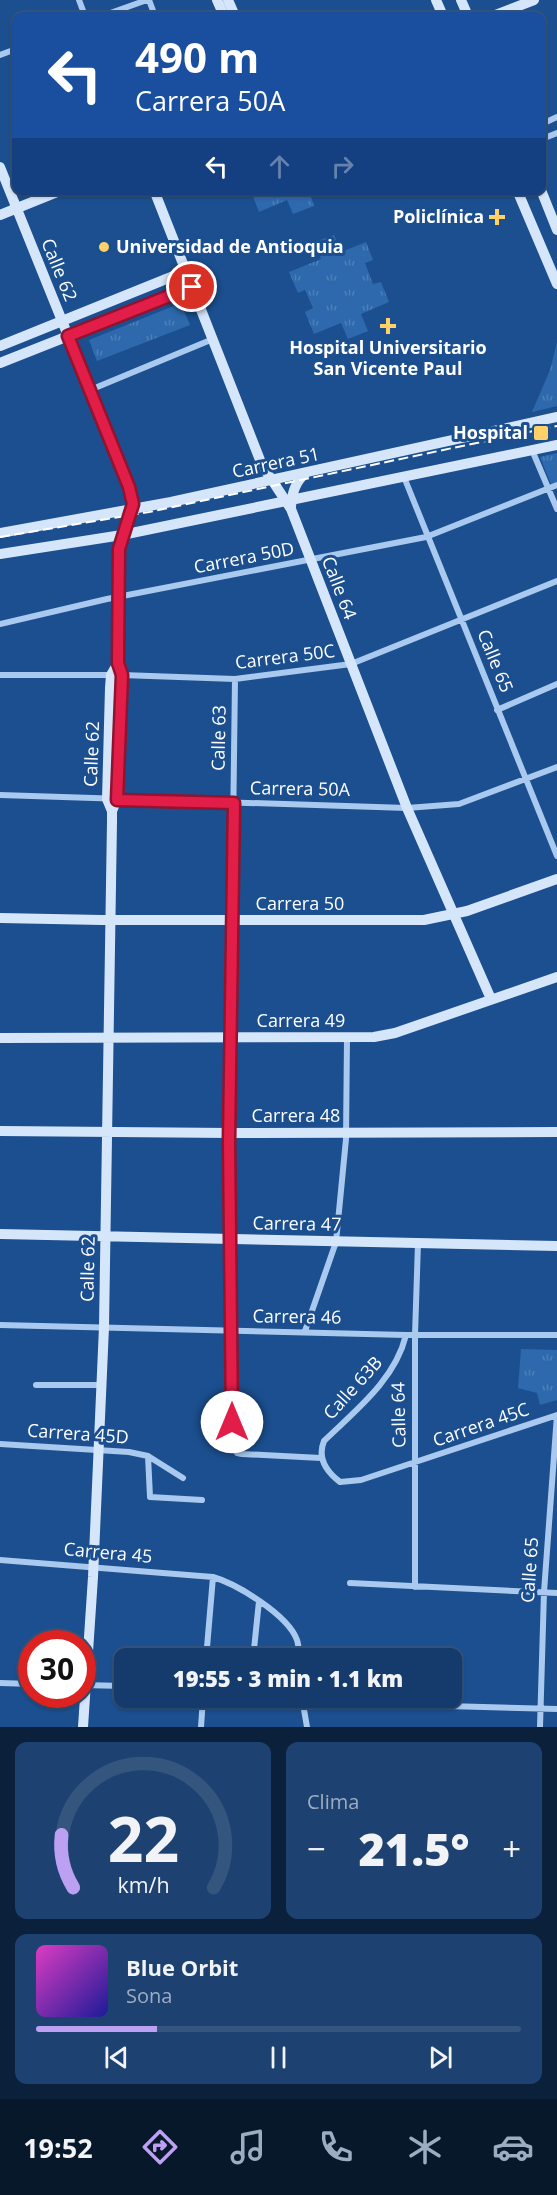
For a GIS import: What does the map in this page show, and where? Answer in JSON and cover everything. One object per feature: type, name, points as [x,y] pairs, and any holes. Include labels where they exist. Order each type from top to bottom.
[{"type":"main road","points":[[503,12],[534,0]]},
{"type":"main road","name":"Calle 62","points":[[0,167],[129,487],[133,504],[119,549],[118,663],[112,799],[104,1327],[88,1630]]},
{"type":"main road","points":[[0,215],[50,195]]},
{"type":"main road","name":"Calle 64","points":[[156,195],[262,465],[290,504],[407,808],[491,999]]},
{"type":"main road","points":[[519,195],[557,284]]},
{"type":"main road","points":[[543,195],[557,230]]},
{"type":"main road","points":[[0,346],[186,272]]},
{"type":"main road","points":[[0,363],[192,287]]},
{"type":"main road","name":"Carrera 51","points":[[0,533],[131,510],[272,481],[557,417]]},
{"type":"main road","points":[[0,554],[122,535],[290,504],[557,445]]},
{"type":"main road","points":[[290,504],[298,482],[307,473]]},
{"type":"main road","name":"Carrera 50","points":[[0,918],[233,921],[424,920],[467,911],[557,879]]},
{"type":"main road","name":"Carrera 49","points":[[0,1038],[374,1038],[396,1033],[557,977]]},
{"type":"main road","name":"Carrera 48","points":[[0,1131],[557,1132]]},
{"type":"main road","name":"Carrera 47","points":[[0,1234],[557,1246]]},
{"type":"main road","name":"Calle 62","points":[[83,1708],[83,1727]]},
{"type":"street","points":[[114,12],[148,0]]},
{"type":"street","points":[[90,390],[213,339]]},
{"type":"street","points":[[532,450],[557,509]]},
{"type":"street","name":"Calle 65","points":[[404,477],[426,537],[557,856]]},
{"type":"street","name":"Carrera 50D","points":[[0,624],[119,597],[426,537],[557,485]]},
{"type":"street","name":"Carrera 50C","points":[[0,675],[116,675],[235,679],[351,664],[557,581]]},
{"type":"street","name":"Calle 63","points":[[235,679],[230,1133],[232,1445],[237,1453],[242,1454],[321,1458]]},
{"type":"street","points":[[497,710],[557,684]]},
{"type":"street","name":"Carrera 50A","points":[[0,795],[407,808],[459,804],[557,767]]},
{"type":"street","points":[[305,1331],[336,1242],[346,1132],[347,1038]]},
{"type":"street","name":"Calle 64","points":[[415,1587],[415,1335],[418,1243]]},
{"type":"street","name":"Carrera 46","points":[[0,1324],[406,1335],[557,1335]]},
{"type":"street","name":"Calle 63B","points":[[321,1458],[320,1450],[324,1441],[370,1396],[394,1366],[406,1335]]},
{"type":"street","points":[[36,1385],[101,1385]]},
{"type":"street","name":"Calle 65","points":[[540,1727],[544,1592],[557,1415]]},
{"type":"street","name":"Carrera 45C","points":[[321,1458],[340,1482],[349,1482],[416,1463],[557,1415]]},
{"type":"street","name":"Carrera 45D","points":[[0,1444],[97,1450],[148,1456],[183,1478]]},
{"type":"street","points":[[148,1456],[150,1497],[202,1500]]},
{"type":"street","name":"Carrera 45","points":[[0,1560],[213,1577]]},
{"type":"street","points":[[207,1648],[213,1577],[236,1585],[259,1601],[285,1624],[297,1639],[298,1648]]},
{"type":"street","points":[[350,1583],[557,1593]]},
{"type":"street","points":[[254,1648],[259,1601]]},
{"type":"street","points":[[0,1683],[18,1684]]},
{"type":"street","points":[[96,1685],[114,1686]]},
{"type":"street","points":[[462,1705],[557,1709]]},
{"type":"street","points":[[201,1727],[202,1708]]},
{"type":"street","points":[[303,1708],[307,1727]]},
{"type":"green space","points":[[253,195],[310,195],[314,206],[293,214],[287,200],[259,212]]},
{"type":"green space","points":[[334,235],[341,252],[366,242],[373,260],[365,263],[373,284],[381,282],[389,302],[361,314],[368,331],[348,339],[341,323],[314,334],[305,312],[313,308],[305,290],[298,293],[289,272],[321,259],[315,242]]},
{"type":"green space","points":[[181,303],[190,325],[97,361],[89,340]]},
{"type":"green space","points":[[557,342],[557,406],[532,412],[550,370]]},
{"type":"green space","points":[[557,453],[557,482],[551,484],[540,457]]},
{"type":"green space","points":[[521,1349],[557,1350],[557,1400],[540,1405],[537,1393],[518,1388]]},
{"type":"railway","points":[[0,537],[149,512],[557,426]]},
{"type":"place","name":"Policlínica","points":[[497,217]]},
{"type":"place","name":"Universidad de Antioquia","points":[[104,247]]},
{"type":"place","name":"Hospital Universitario San Vicente Paul","points":[[388,326]]},
{"type":"place","name":"Hospital","points":[[541,433]]},
{"type":"route","points":[[192,287],[68,336],[129,487],[133,504],[119,549],[118,663],[122,675],[117,800],[234,803],[229,1141],[232,1422]]}]
